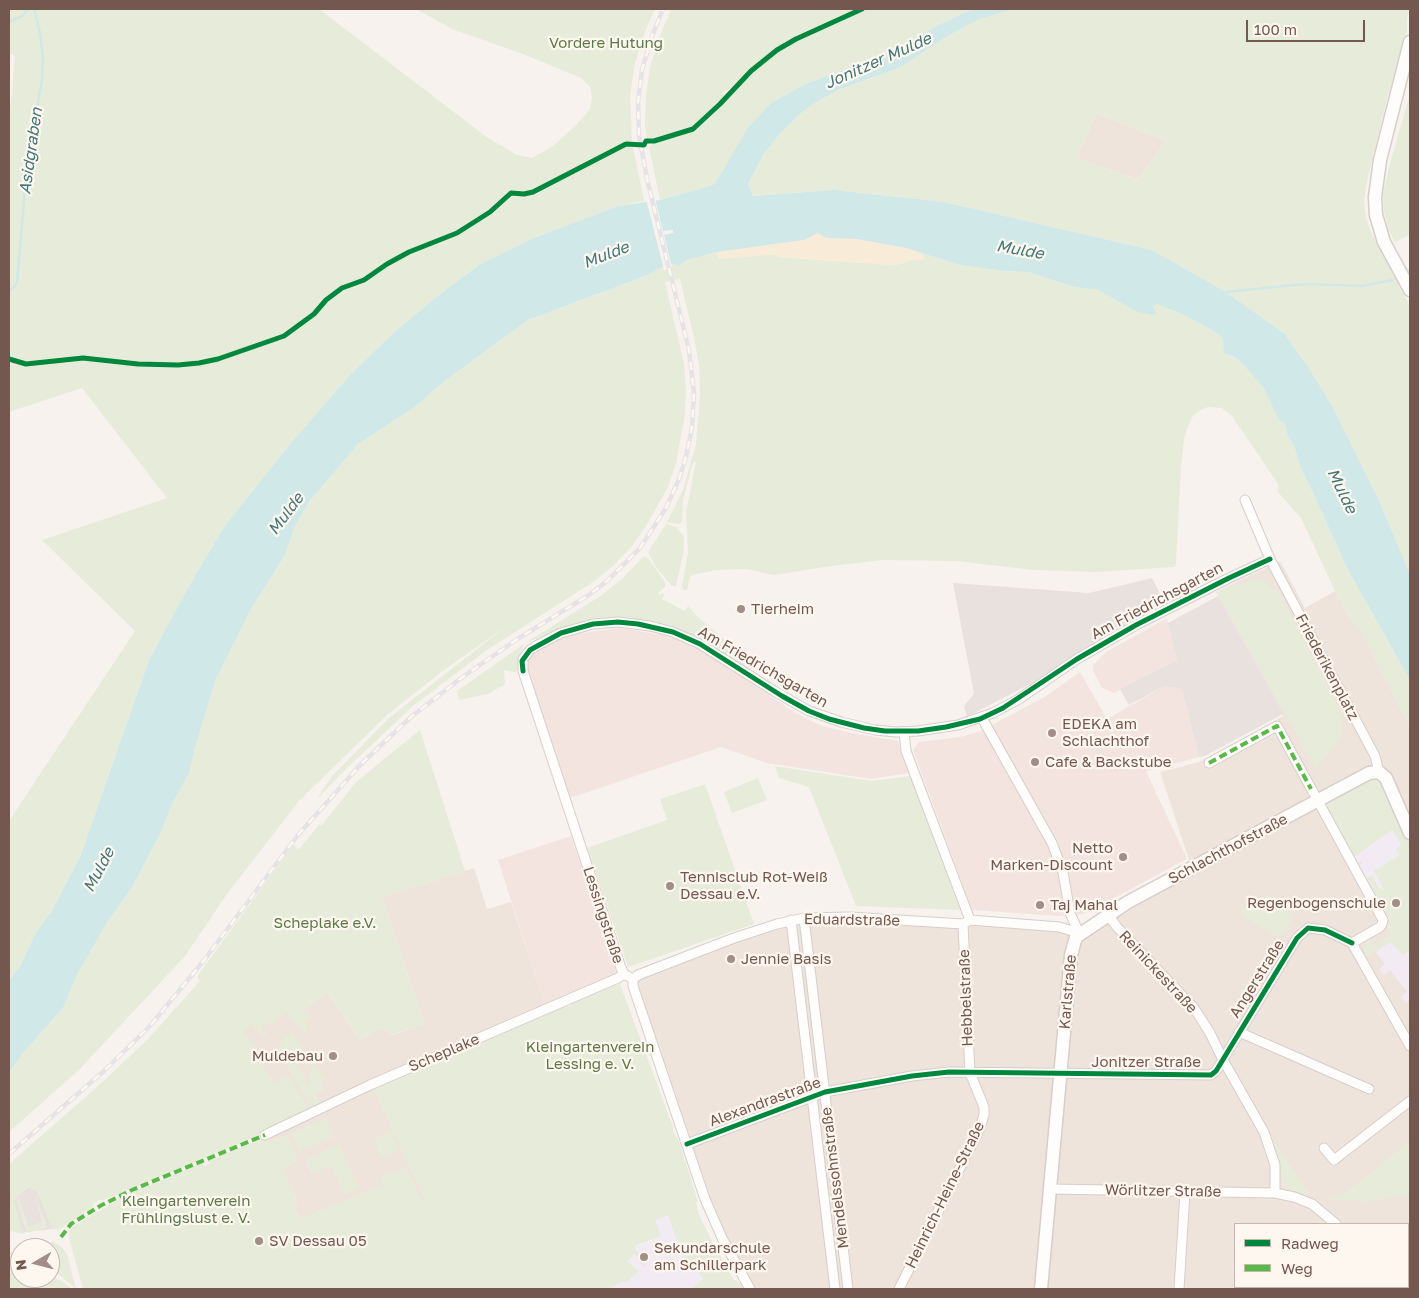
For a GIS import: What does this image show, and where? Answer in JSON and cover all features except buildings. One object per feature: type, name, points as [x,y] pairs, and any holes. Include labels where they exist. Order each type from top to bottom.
[{"type":"main road","points":[[1410,42],[1380,160],[1374,197],[1376,216],[1384,242],[1410,290]]},
{"type":"main road","name":"Schlachthofstraße","points":[[1079,933],[1128,902],[1366,774],[1379,772]]},
{"type":"main road","name":"Friederikenplatz","points":[[1379,772],[1388,783],[1410,833]]},
{"type":"main road","name":"Karlstraße","points":[[1041,1289],[1072,946],[1079,933]]},
{"type":"street","name":"Friederikenplatz","points":[[1245,500],[1270,560],[1375,756],[1379,772]]},
{"type":"street","name":"Am Friedrichsgarten","points":[[523,671],[522,661],[530,650],[556,635],[593,624],[618,622],[638,624],[673,632],[700,644],[774,691],[815,713],[841,722],[864,728],[904,732],[946,727],[982,718],[1011,704],[1077,659],[1136,624],[1228,578],[1270,560]]},
{"type":"street","name":"Lessingstraße","points":[[523,671],[624,974],[633,979],[633,986],[713,1219],[750,1289]]},
{"type":"street","name":"Karlstraße","points":[[982,718],[1052,843],[1063,872],[1070,913],[1079,933]]},
{"type":"street","points":[[1209,764],[1277,726],[1383,920],[1380,927],[1352,943],[1410,1046]]},
{"type":"street","points":[[904,732],[906,751],[967,922]]},
{"type":"street","name":"Reinickestraße","points":[[1108,915],[1117,927],[1194,1008],[1210,1034],[1264,1132],[1275,1165],[1276,1193]]},
{"type":"street","name":"Eduardstraße","points":[[633,979],[734,938],[791,920],[804,918],[850,917],[1059,927],[1079,933]]},
{"type":"street","name":"Mendelssohnstraße","points":[[804,918],[848,1289]]},
{"type":"street","name":"Mendelssohnstraße","points":[[791,920],[835,1289]]},
{"type":"street","name":"Hebbelstraße","points":[[967,922],[970,1073]]},
{"type":"street","name":"Angerstraße","points":[[1223,1060],[1297,938],[1308,928],[1325,930],[1352,943]]},
{"type":"street","name":"Scheplake","points":[[265,1135],[386,1078],[624,974]]},
{"type":"street","points":[[1401,1030],[1410,1025]]},
{"type":"street","points":[[1239,1032],[1369,1089]]},
{"type":"street","name":"Jonitzer Straße","points":[[1061,1074],[1202,1076],[1211,1075],[1223,1060]]},
{"type":"street","name":"Alexandrastraße","points":[[687,1144],[825,1092],[912,1076],[949,1072],[1061,1074]]},
{"type":"street","name":"Heinrich-Heine-Straße","points":[[899,1289],[982,1123],[984,1110],[970,1073]]},
{"type":"street","points":[[1324,1148],[1334,1160],[1410,1100]]},
{"type":"street","name":"Wörlitzer Straße","points":[[1050,1189],[1276,1193],[1312,1204],[1335,1223]]},
{"type":"street","points":[[1178,1289],[1185,1192]]},
{"type":"shaded area","points":[[1096,113],[1166,141],[1138,180],[1077,158]]},
{"type":"shaded area","points":[[1280,561],[1305,608],[1335,591],[1351,621],[1360,628],[1410,727],[1410,1289],[750,1289],[722,1238],[633,979],[804,918],[963,924],[970,920],[1079,933],[1192,869],[1160,772],[1199,762],[1283,716],[1216,592]]},
{"type":"shaded area","points":[[1152,578],[1166,606],[1123,626],[1047,675],[967,717],[964,706],[974,694],[953,583],[1089,593]]},
{"type":"shaded area","points":[[1218,596],[1283,714],[1205,756],[1199,757],[1182,689],[1164,686],[1129,705],[1120,689],[1177,660],[1168,623]]},
{"type":"shaded area","points":[[1167,618],[1177,660],[1114,693],[1102,688],[1093,670],[1093,665],[1106,652]]},
{"type":"shaded area","points":[[619,628],[663,635],[683,641],[700,650],[796,713],[820,725],[846,732],[898,741],[909,773],[871,779],[767,763],[721,747],[570,798],[526,667],[530,655],[570,635]]},
{"type":"shaded area","points":[[1080,672],[1107,719],[1164,686],[1182,689],[1199,757],[1146,771],[1187,859],[1084,914],[1060,916],[972,910],[913,750],[919,742],[960,737],[981,731],[1046,696]]},
{"type":"shaded area","name":"Regenbogenschule","points":[[1392,830],[1402,845],[1396,849],[1410,867],[1410,1000],[1406,1003],[1401,997],[1407,992],[1390,970],[1384,975],[1379,969],[1385,964],[1376,952],[1398,935],[1359,865],[1362,863],[1358,863],[1354,857]]},
{"type":"shaded area","points":[[571,836],[617,974],[545,1006],[498,860]]},
{"type":"shaded area","points":[[474,868],[487,909],[511,902],[547,1012],[486,1038],[487,1040],[434,1064],[433,1061],[426,1201],[314,1249],[294,1206],[297,1202],[263,1131],[200,981],[310,1005],[328,993],[359,1040],[382,1028],[392,1035],[424,1024],[382,897]]},
{"type":"shaded area","points":[[33,1184],[61,1228],[19,1233],[9,1207],[14,1197]]},
{"type":"shaded area","name":"Sekundarschule am Schillerpark","points":[[667,1212],[691,1264],[696,1263],[701,1269],[703,1279],[692,1289],[567,1289],[560,1272],[652,1241],[644,1221]]},
{"type":"green space","name":"Vordere Hutung","points":[[9,9],[319,9],[488,138],[517,155],[532,158],[553,146],[590,109],[592,98],[590,87],[581,78],[523,54],[452,29],[416,9],[655,9],[635,63],[630,95],[632,142],[627,142],[623,139],[626,146],[633,147],[644,201],[618,206],[536,237],[480,264],[435,298],[390,336],[350,375],[287,449],[224,527],[189,586],[149,660],[80,857],[51,912],[35,934],[20,966],[9,981],[9,821],[135,631],[42,540],[167,498],[82,388],[9,412],[9,123],[15,56],[9,53]]},
{"type":"green space","points":[[671,9],[973,9],[936,26],[896,49],[806,84],[772,102],[713,185],[660,200],[649,147],[655,142],[696,129],[711,117],[745,81],[723,92],[724,98],[692,128],[658,139],[647,139],[645,124],[646,97],[650,67]]},
{"type":"green space","points":[[1013,9],[1409,9],[1407,32],[1388,95],[1367,181],[1364,202],[1370,230],[1410,306],[1410,574],[1378,498],[1335,411],[1285,334],[1226,292],[1152,250],[944,202],[834,190],[753,196],[748,184],[763,155],[778,136],[800,114],[813,104],[838,90],[901,67],[944,38],[980,19]],"holes":[[[1096,113],[1166,141],[1138,180],[1077,158]]]},
{"type":"green space","points":[[1410,94],[1410,237],[1409,235],[1395,242],[1388,229],[1383,194]]},
{"type":"green space","points":[[717,252],[718,259],[776,254],[778,257],[896,265],[911,260],[925,260],[919,252],[960,265],[1028,272],[1074,287],[1098,290],[1155,315],[1153,306],[1157,304],[1184,315],[1210,329],[1223,338],[1230,356],[1238,359],[1263,387],[1279,420],[1285,424],[1300,467],[1348,570],[1410,680],[1410,727],[1360,629],[1351,621],[1335,591],[1301,518],[1278,492],[1278,484],[1232,416],[1222,408],[1208,407],[1201,410],[1193,416],[1188,426],[1184,440],[1181,467],[1176,564],[1174,567],[1097,572],[1034,570],[956,561],[882,560],[774,575],[746,569],[715,570],[693,575],[690,577],[687,590],[683,590],[682,585],[688,553],[686,512],[696,462],[693,462],[683,500],[682,522],[678,524],[667,522],[683,490],[696,444],[700,393],[699,365],[680,279],[665,282],[684,364],[685,414],[676,463],[668,487],[646,526],[632,546],[612,567],[593,582],[484,652],[413,706],[316,800],[332,776],[389,718],[505,627],[440,673],[387,715],[299,801],[227,894],[185,956],[80,1069],[9,1132],[9,1073],[23,1053],[63,1008],[77,975],[109,919],[131,889],[161,832],[172,804],[189,773],[216,679],[251,609],[285,555],[295,526],[309,502],[358,444],[412,409],[446,380],[528,320],[648,275],[660,268]]},
{"type":"green space","points":[[666,524],[676,527],[684,537],[684,550],[676,586],[671,585],[656,567],[648,552]]},
{"type":"green space","points":[[644,556],[648,558],[665,582],[665,587],[658,593],[659,595],[665,594],[662,599],[685,611],[688,606],[699,618],[747,658],[749,663],[748,665],[742,665],[701,640],[658,623],[621,618],[603,619],[564,628],[525,643],[602,595],[623,578]]},
{"type":"green space","points":[[1262,579],[1273,590],[1277,589],[1341,712],[1341,738],[1316,769],[1217,592],[1228,587]]},
{"type":"green space","points":[[525,643],[519,655],[516,672],[504,670],[505,684],[488,694],[459,700],[457,691]]},
{"type":"green space","name":"Scheplake e.V.","points":[[420,730],[465,871],[382,897],[424,1024],[391,1035],[382,1028],[359,1040],[328,993],[303,1010],[310,1019],[304,1023],[308,1029],[303,1033],[286,1012],[273,1024],[262,1022],[261,1030],[268,1034],[262,1038],[251,1024],[243,1031],[260,1054],[256,1057],[275,1083],[289,1076],[309,1110],[234,1146],[104,1200],[99,1200],[94,1203],[93,1207],[57,1231],[50,1224],[36,1191],[29,1186],[17,1195],[14,1201],[21,1227],[25,1234],[10,1231],[9,1164],[98,1086],[148,1039],[200,981],[198,975],[294,844],[297,849],[300,848],[319,825],[322,825],[356,782]]},
{"type":"green space","points":[[775,766],[872,781],[910,776],[960,910],[856,906],[809,787],[779,778]]},
{"type":"green space","points":[[758,778],[767,800],[732,813],[724,792]]},
{"type":"green space","points":[[1380,779],[1384,784],[1410,841],[1410,949],[1403,955],[1390,942],[1366,957],[1363,948],[1368,940],[1372,946],[1391,935],[1387,928],[1392,924],[1367,878],[1372,875],[1379,888],[1385,891],[1374,871],[1400,855],[1396,849],[1402,844],[1392,830],[1352,858],[1323,806],[1324,801],[1364,780]]},
{"type":"green space","name":"Tennisclub Rot-Weiß Dessau e.V.","points":[[705,784],[754,924],[628,967],[587,848],[667,820],[660,799]]},
{"type":"green space","points":[[1268,894],[1294,916],[1280,938],[1243,916],[1239,910]]},
{"type":"green space","points":[[620,984],[673,1131],[679,1141],[698,1202],[696,1202],[699,1215],[734,1280],[741,1283],[745,1289],[692,1289],[703,1279],[698,1273],[701,1269],[696,1263],[692,1266],[691,1264],[689,1265],[680,1250],[668,1215],[655,1220],[661,1236],[635,1246],[635,1249],[647,1263],[643,1266],[635,1254],[627,1261],[639,1271],[627,1282],[621,1282],[609,1289],[83,1289],[69,1238],[72,1227],[124,1196],[202,1163],[204,1166],[209,1164],[208,1161],[267,1137],[270,1142],[287,1135],[298,1161],[282,1169],[297,1202],[294,1206],[300,1219],[383,1185],[380,1178],[406,1167],[422,1202],[425,1201],[372,1087],[433,1061],[435,1064],[439,1062],[438,1060],[476,1042],[478,1044],[487,1040],[486,1038],[560,1007],[570,1006],[576,1000]]},
{"type":"green space","points":[[292,1032],[304,1047],[292,1059],[301,1072],[303,1071],[305,1074],[303,1079],[306,1084],[308,1086],[311,1084],[308,1073],[313,1069],[310,1064],[313,1062],[325,1079],[321,1081],[323,1090],[315,1094],[320,1104],[312,1108],[291,1074],[286,1060],[277,1048],[283,1043],[281,1040]]},
{"type":"green space","points":[[326,1118],[334,1136],[299,1152],[291,1133]]},
{"type":"green space","points":[[390,1132],[398,1149],[381,1157],[374,1140]]},
{"type":"green space","points":[[1270,1135],[1309,1193],[1308,1195],[1289,1190],[1283,1184],[1279,1155]]},
{"type":"green space","points":[[1410,1141],[1410,1195],[1368,1201],[1326,1198],[1343,1195]]},
{"type":"green space","points":[[339,1144],[359,1188],[344,1195],[331,1165],[311,1174],[305,1160]]},
{"type":"green space","points":[[35,1195],[47,1227],[28,1233],[17,1202],[19,1198],[28,1226],[42,1222]]},
{"type":"green space","points":[[60,1246],[67,1254],[76,1289],[60,1275]]},
{"type":"green space","points":[[9,1251],[10,1288],[60,1288],[60,1280],[71,1289],[9,1289]]},
{"type":"sand","points":[[818,233],[826,238],[857,239],[906,248],[919,252],[926,260],[911,260],[896,265],[778,257],[776,254],[717,259],[717,252],[804,240]]},
{"type":"water","points":[[973,9],[1013,9],[980,19],[944,38],[901,67],[838,90],[813,104],[778,136],[763,155],[748,184],[753,196],[834,190],[944,202],[1152,250],[1226,292],[1285,334],[1335,411],[1378,498],[1410,574],[1410,680],[1348,570],[1300,467],[1285,424],[1279,420],[1263,387],[1238,359],[1224,353],[1223,338],[1210,329],[1184,315],[1157,304],[1153,306],[1156,315],[1138,312],[1098,290],[1074,287],[1028,272],[960,265],[906,248],[857,239],[826,238],[818,233],[804,240],[717,252],[687,260],[679,265],[674,264],[660,268],[648,275],[528,320],[446,380],[412,409],[358,444],[309,502],[295,526],[285,555],[251,609],[216,679],[189,773],[172,804],[161,832],[131,889],[109,919],[77,975],[63,1008],[23,1053],[9,1073],[9,981],[20,966],[35,934],[51,912],[80,857],[149,660],[189,586],[224,527],[287,448],[350,375],[390,336],[435,298],[480,264],[536,237],[618,206],[660,200],[713,185],[747,129],[772,102],[806,84],[896,49],[936,26]]},
{"type":"pier","points":[[655,198],[663,231],[673,230],[673,233],[664,235],[672,267],[664,270],[646,199]]},
{"type":"waterway","points":[[9,22],[22,16],[28,9]]},
{"type":"waterway","name":"Asidgraben","points":[[9,291],[17,283],[27,165],[42,80],[43,57],[34,9]]},
{"type":"waterway","points":[[1226,292],[1305,284],[1362,286],[1393,280]]},
{"type":"railway","points":[[9,1154],[105,1070],[150,1026],[205,959],[298,835],[361,764],[411,717],[464,676],[519,638],[589,595],[607,581],[640,548],[666,508],[679,479],[686,457],[692,427],[694,393],[689,350],[647,179],[639,135],[638,102],[642,70],[652,36],[663,9]]},
{"type":"marked path","points":[[1209,763],[1277,726],[1311,789]]},
{"type":"marked path","points":[[61,1237],[71,1224],[100,1206],[132,1190],[265,1135]]},
{"type":"cycle path","points":[[9,359],[26,364],[83,358],[138,364],[178,365],[218,359],[284,336],[314,314],[326,300],[342,288],[364,280],[409,252],[457,233],[490,212],[511,193],[524,194],[533,192],[626,144],[644,145],[646,141],[654,141],[693,129],[751,71],[777,50],[796,39],[862,9]]},
{"type":"cycle path","points":[[523,671],[522,661],[530,650],[561,633],[593,624],[618,622],[638,624],[673,632],[700,644],[782,696],[809,711],[829,719],[885,731],[918,731],[946,727],[980,719],[1003,708],[1077,659],[1136,625],[1270,559]]},
{"type":"cycle path","points":[[687,1144],[825,1092],[912,1076],[949,1072],[1211,1075],[1216,1071],[1297,938],[1308,928],[1325,930],[1352,943]]},
{"type":"place","name":"Tierheim","points":[[741,609]]},
{"type":"place","name":"EDEKA am Schlachthof","points":[[1052,733]]},
{"type":"place","name":"Cafe & Backstube","points":[[1035,762]]},
{"type":"place","name":"Netto Marken-Discount","points":[[1123,857]]},
{"type":"place","name":"Tennisclub Rot-Weiß Dessau e.V.","points":[[670,886]]},
{"type":"place","name":"Regenbogenschule","points":[[1396,903]]},
{"type":"place","name":"Taj Mahal","points":[[1040,905]]},
{"type":"place","name":"Jennie Basis","points":[[731,959]]},
{"type":"place","name":"Muldebau","points":[[333,1056]]},
{"type":"place","name":"SV Dessau 05","points":[[259,1241]]},
{"type":"place","name":"Sekundarschule am Schillerpark","points":[[644,1257]]},
{"type":"water label","name":"Jonitzer Mulde","points":[[878,61]]},
{"type":"water label","name":"Mulde","points":[[1020,250]]},
{"type":"water label","name":"Mulde","points":[[606,255]]},
{"type":"water label","name":"Mulde","points":[[1342,491]]},
{"type":"water label","name":"Mulde","points":[[286,514]]},
{"type":"water label","name":"Mulde","points":[[99,870]]},
{"type":"park label","name":"Kleingartenverein Lessing e. V.","points":[[590,1056]]},
{"type":"park label","name":"Kleingartenverein Frühlingslust e. V.","points":[[186,1210]]}]
